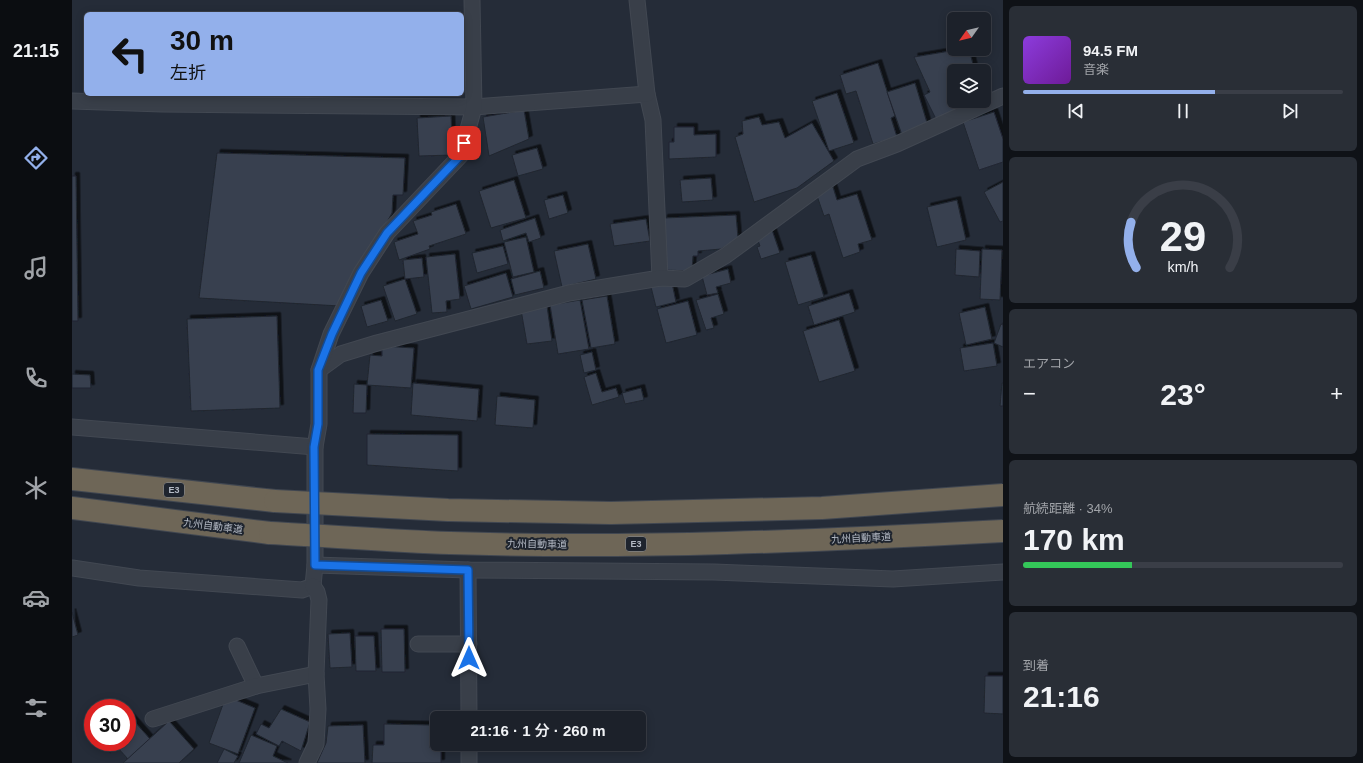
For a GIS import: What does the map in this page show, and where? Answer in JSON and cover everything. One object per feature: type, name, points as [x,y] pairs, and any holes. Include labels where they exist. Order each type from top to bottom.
[{"type":"highway","name":"E3","points":[[72,479],[275,501],[448,510],[612,513],[822,508],[1003,496]]},
{"type":"highway","name":"九州自動車道","points":[[72,508],[270,533],[450,543],[612,545],[821,540],[1003,531]]},
{"type":"street","points":[[307,763],[316,744],[318,710],[316,674],[319,600],[317,592],[313,586],[315,565],[314,447],[318,424],[318,370],[332,334],[361,273],[387,233],[461,155],[474,107],[472,0]]},
{"type":"street","points":[[637,0],[647,94],[653,120],[660,278]]},
{"type":"street","points":[[72,101],[162,104],[474,107],[647,94]]},
{"type":"street","points":[[318,370],[341,354],[377,343],[569,293],[660,278],[685,279],[725,256],[857,159],[897,144],[1003,96]]},
{"type":"street","points":[[72,427],[314,447]]},
{"type":"street","points":[[315,565],[468,570],[714,572],[893,579],[1003,572]]},
{"type":"street","points":[[72,568],[139,578],[302,590],[313,586]]},
{"type":"street","points":[[468,570],[469,711]]},
{"type":"street","points":[[418,644],[469,644]]},
{"type":"street","points":[[237,646],[256,686]]},
{"type":"street","points":[[153,719],[256,686],[316,674]]},
{"type":"street","points":[[469,751],[469,763]]},
{"type":"building","points":[[947,52],[947,56],[971,56],[973,64],[947,64],[947,108],[959,108],[936,119],[924,95],[930,92],[914,57]]},
{"type":"building","points":[[878,63],[895,116],[891,118],[897,137],[873,144],[856,91],[846,94],[840,75]]},
{"type":"building","points":[[915,83],[928,126],[902,135],[887,92]]},
{"type":"building","points":[[837,93],[854,143],[829,151],[812,101]]},
{"type":"building","points":[[524,110],[529,139],[489,156],[483,117]]},
{"type":"building","points":[[994,112],[1003,139],[1003,162],[979,170],[963,122]]},
{"type":"building","points":[[451,116],[453,155],[419,156],[417,118]]},
{"type":"building","points":[[759,117],[762,125],[779,122],[785,138],[812,123],[834,161],[797,188],[754,202],[735,137],[743,134],[742,121]]},
{"type":"building","points":[[674,127],[694,127],[694,135],[716,134],[716,157],[669,159],[669,142],[674,142]]},
{"type":"building","points":[[537,148],[543,169],[518,176],[512,155]]},
{"type":"building","points":[[217,153],[405,158],[403,195],[393,195],[392,213],[340,306],[199,298]]},
{"type":"building","points":[[72,176],[76,176],[78,321],[72,321]]},
{"type":"building","points":[[711,178],[713,200],[682,202],[680,180]]},
{"type":"building","points":[[514,180],[526,218],[491,228],[479,191]]},
{"type":"building","points":[[1003,182],[1003,221],[1000,222],[984,192]]},
{"type":"building","points":[[833,187],[837,200],[857,194],[872,240],[858,244],[860,252],[843,258],[829,214],[824,216],[816,193]]},
{"type":"building","points":[[563,195],[568,213],[549,219],[544,200]]},
{"type":"building","points":[[957,200],[966,240],[937,247],[927,207]]},
{"type":"building","points":[[456,204],[466,234],[429,246],[430,249],[399,260],[394,242],[418,234],[413,221],[432,215],[431,212]]},
{"type":"building","points":[[736,215],[738,238],[721,249],[698,251],[698,256],[693,256],[692,271],[662,270],[664,218]]},
{"type":"building","points":[[535,218],[541,238],[529,242],[526,233],[503,241],[500,230]]},
{"type":"building","points":[[646,219],[650,241],[614,246],[610,224]]},
{"type":"building","points":[[771,227],[780,253],[761,259],[757,247],[760,246],[755,232]]},
{"type":"building","points":[[526,237],[534,272],[513,277],[504,242]]},
{"type":"building","points":[[588,244],[596,279],[562,287],[554,251]]},
{"type":"building","points":[[503,246],[508,264],[477,273],[472,253]]},
{"type":"building","points":[[956,249],[980,251],[979,277],[955,275]]},
{"type":"building","points":[[982,249],[1002,250],[1000,300],[980,299]]},
{"type":"building","points":[[455,254],[460,299],[446,301],[447,312],[432,313],[426,257]]},
{"type":"building","points":[[811,255],[824,297],[798,305],[785,262]]},
{"type":"building","points":[[422,258],[424,277],[405,279],[403,260]]},
{"type":"building","points":[[728,269],[731,283],[716,287],[718,293],[707,295],[702,276]]},
{"type":"building","points":[[540,271],[544,288],[515,295],[511,279]]},
{"type":"building","points":[[506,273],[513,297],[471,309],[464,286]]},
{"type":"building","points":[[405,279],[417,314],[395,321],[383,286]]},
{"type":"building","points":[[672,283],[676,302],[656,307],[651,287]]},
{"type":"building","points":[[849,293],[855,312],[814,325],[808,306]]},
{"type":"building","points":[[718,294],[724,314],[711,318],[714,328],[706,330],[696,300]]},
{"type":"building","points":[[607,296],[615,344],[591,348],[582,300]]},
{"type":"building","points":[[381,300],[388,321],[367,327],[361,306]]},
{"type":"building","points":[[580,300],[589,349],[558,354],[550,305]]},
{"type":"building","points":[[688,301],[697,335],[666,343],[657,309]]},
{"type":"building","points":[[547,306],[552,341],[527,344],[521,310]]},
{"type":"building","points":[[985,307],[992,339],[966,345],[959,313]]},
{"type":"building","points":[[277,316],[280,408],[191,411],[187,319]]},
{"type":"building","points":[[839,320],[855,371],[819,382],[803,331]]},
{"type":"building","points":[[1001,324],[1003,325],[1003,347],[994,343]]},
{"type":"building","points":[[993,343],[997,366],[964,371],[960,348]]},
{"type":"building","points":[[382,346],[414,348],[411,388],[367,385],[370,355],[382,356]]},
{"type":"building","points":[[592,352],[596,370],[584,373],[580,355]]},
{"type":"building","points":[[596,373],[602,392],[616,388],[619,397],[592,405],[584,377]]},
{"type":"building","points":[[72,374],[90,375],[91,388],[72,388]]},
{"type":"building","points":[[413,383],[479,389],[477,421],[411,415]]},
{"type":"building","points":[[1002,383],[1003,406],[1000,406]]},
{"type":"building","points":[[354,384],[367,385],[366,413],[353,413]]},
{"type":"building","points":[[641,388],[644,400],[625,404],[622,393]]},
{"type":"building","points":[[497,396],[535,400],[533,428],[495,425]]},
{"type":"building","points":[[367,434],[458,435],[458,471],[367,465]]},
{"type":"building","points":[[72,612],[78,635],[72,637]]},
{"type":"building","points":[[381,629],[404,629],[405,672],[382,672]]},
{"type":"building","points":[[350,633],[352,667],[330,668],[328,634]]},
{"type":"building","points":[[355,636],[374,636],[376,671],[356,671]]},
{"type":"building","points":[[985,676],[1003,676],[1003,714],[984,713]]},
{"type":"building","points":[[226,696],[255,708],[238,754],[209,743]]},
{"type":"building","points":[[281,709],[310,722],[301,751],[282,741],[279,746],[256,734],[261,724],[269,728]]},
{"type":"building","points":[[169,721],[194,749],[179,763],[123,763]]},
{"type":"building","points":[[136,723],[150,739],[128,759],[121,751],[136,751]]},
{"type":"building","points":[[384,724],[430,725],[430,751],[441,751],[441,763],[372,763],[373,745],[384,745]]},
{"type":"building","points":[[363,725],[365,763],[317,763],[326,743],[328,726]]},
{"type":"building","points":[[251,735],[277,746],[273,756],[288,763],[239,763]]},
{"type":"building","points":[[224,749],[238,756],[234,763],[217,763]]},
{"type":"route","points":[[464,143],[461,155],[387,233],[361,273],[332,334],[318,370],[318,424],[314,447],[315,565],[468,570],[469,658]]}]
